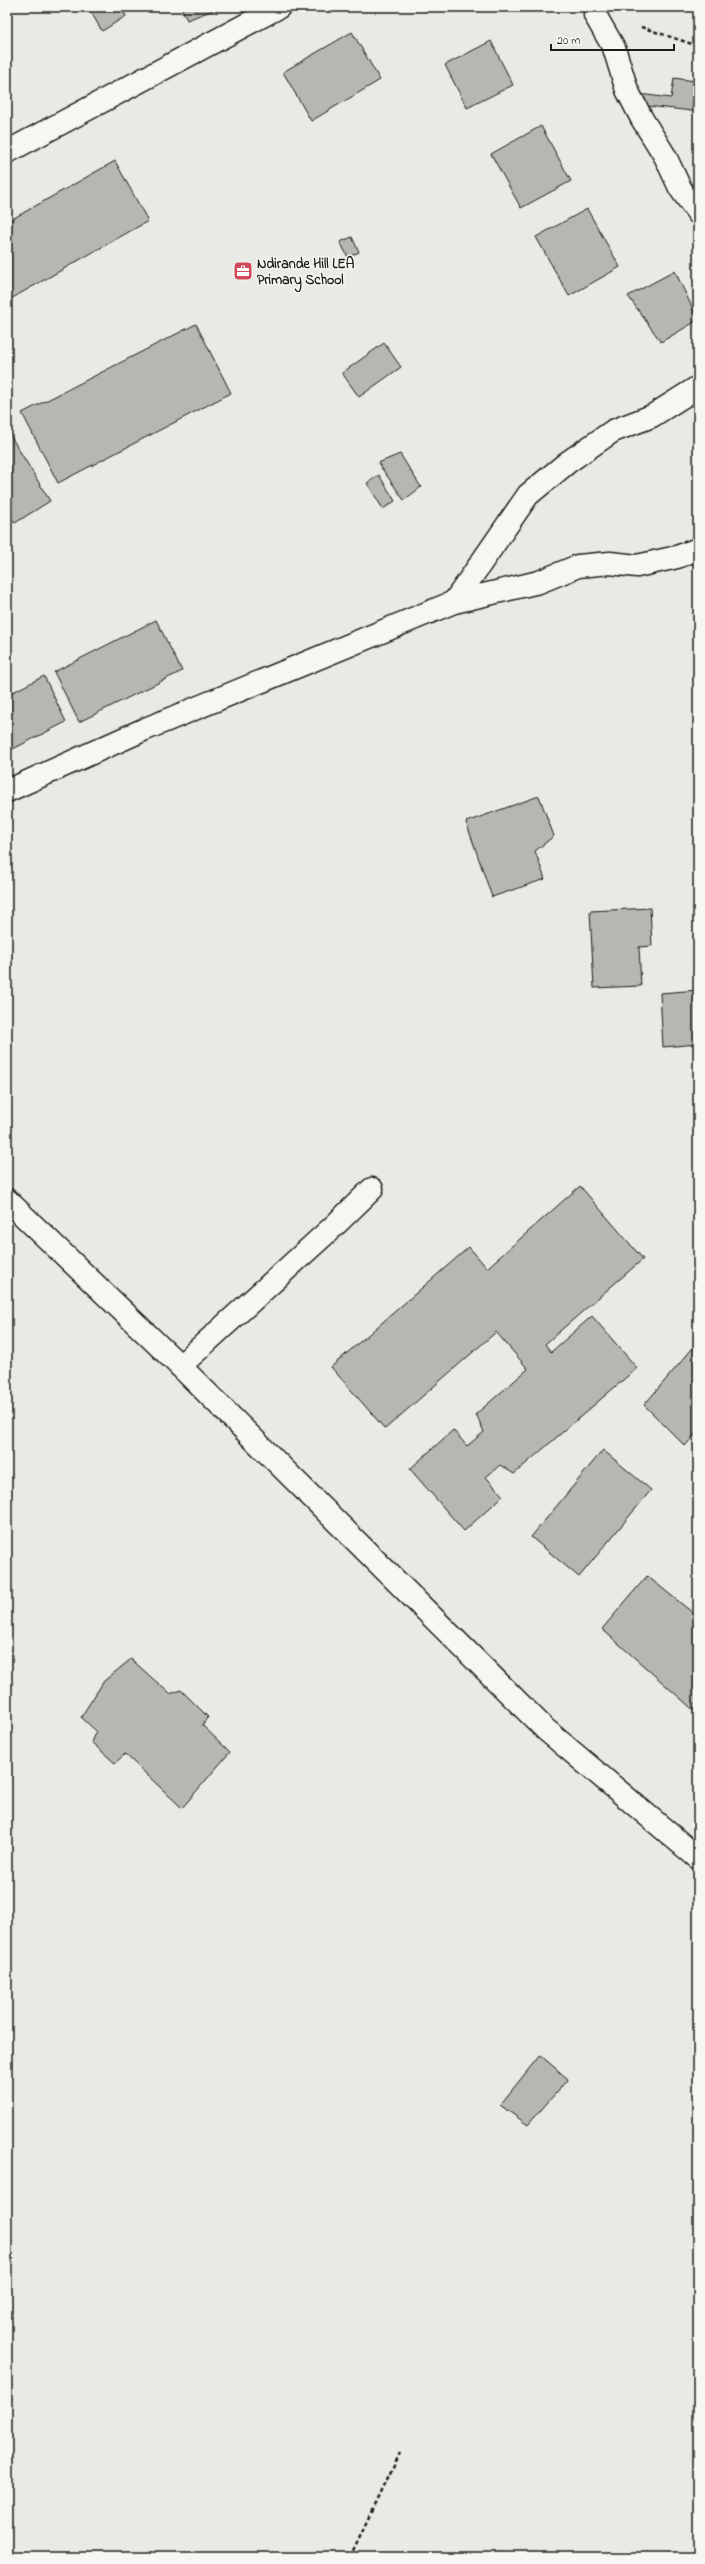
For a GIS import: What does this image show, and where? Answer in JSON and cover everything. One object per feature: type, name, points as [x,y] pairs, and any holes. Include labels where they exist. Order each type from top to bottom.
[{"type":"street","points":[[7,152],[279,7]]},
{"type":"street","points":[[595,15],[614,48],[627,90],[642,119],[665,156],[680,188],[698,213]]},
{"type":"street","points":[[454,602],[528,495],[568,462],[613,432],[652,416],[698,387]]},
{"type":"street","points":[[7,791],[143,730],[454,602],[539,582],[578,566],[610,563],[637,566],[698,549]]},
{"type":"street","points":[[180,1366],[334,1226],[372,1189]]},
{"type":"street","points":[[7,1200],[180,1366],[545,1729],[698,1858]]},
{"type":"path","points":[[350,2557],[399,2453]]},
{"type":"building","points":[[88,7],[121,7],[126,16],[102,31]]},
{"type":"building","points":[[181,7],[221,7],[187,20]]},
{"type":"building","points":[[654,7],[687,7],[686,12]]},
{"type":"building","points":[[352,32],[380,80],[311,121],[283,72]]},
{"type":"building","points":[[491,41],[513,85],[467,108],[445,65]]},
{"type":"building","points":[[674,78],[695,81],[692,111],[638,105],[639,94],[671,98]]},
{"type":"building","points":[[541,126],[571,181],[521,208],[491,154]]},
{"type":"building","points":[[115,161],[148,221],[7,301],[7,222]]},
{"type":"building","points":[[587,209],[620,267],[569,296],[536,237]]},
{"type":"building","points":[[352,237],[359,252],[348,257],[340,242]]},
{"type":"building","points":[[675,271],[698,320],[661,342],[628,296]]},
{"type":"building","points":[[196,324],[231,393],[58,483],[22,413]]},
{"type":"building","points":[[384,343],[401,367],[359,397],[342,373]]},
{"type":"building","points":[[7,430],[50,501],[15,523],[7,510]]},
{"type":"building","points":[[400,454],[421,487],[404,500],[378,463]]},
{"type":"building","points":[[379,475],[395,501],[383,509],[367,483]]},
{"type":"building","points":[[156,620],[182,671],[79,722],[54,672]]},
{"type":"building","points":[[44,676],[66,722],[7,752],[7,695]]},
{"type":"building","points":[[539,796],[554,836],[535,851],[545,879],[492,897],[466,822]]},
{"type":"building","points":[[650,908],[652,946],[639,947],[641,986],[594,988],[590,911]]},
{"type":"building","points":[[698,990],[698,1044],[663,1047],[660,993]]},
{"type":"building","points":[[580,1186],[643,1259],[545,1344],[551,1352],[592,1316],[637,1368],[514,1474],[500,1465],[486,1477],[503,1496],[464,1531],[410,1469],[453,1430],[467,1446],[484,1432],[476,1414],[528,1369],[496,1332],[385,1429],[331,1367],[469,1247],[487,1268]]},
{"type":"building","points":[[698,1342],[698,1431],[685,1446],[644,1405]]},
{"type":"building","points":[[603,1450],[651,1490],[579,1577],[531,1537]]},
{"type":"building","points":[[647,1576],[698,1617],[698,1714],[602,1629]]},
{"type":"building","points":[[131,1659],[170,1694],[181,1690],[208,1717],[202,1725],[230,1752],[182,1808],[125,1754],[115,1763],[91,1742],[96,1731],[81,1717],[104,1681]]},
{"type":"building","points":[[540,2055],[568,2079],[528,2125],[500,2105]]},
{"type":"place","name":"Ndirande Hill LEA Primary School","points":[[243,271]]}]
